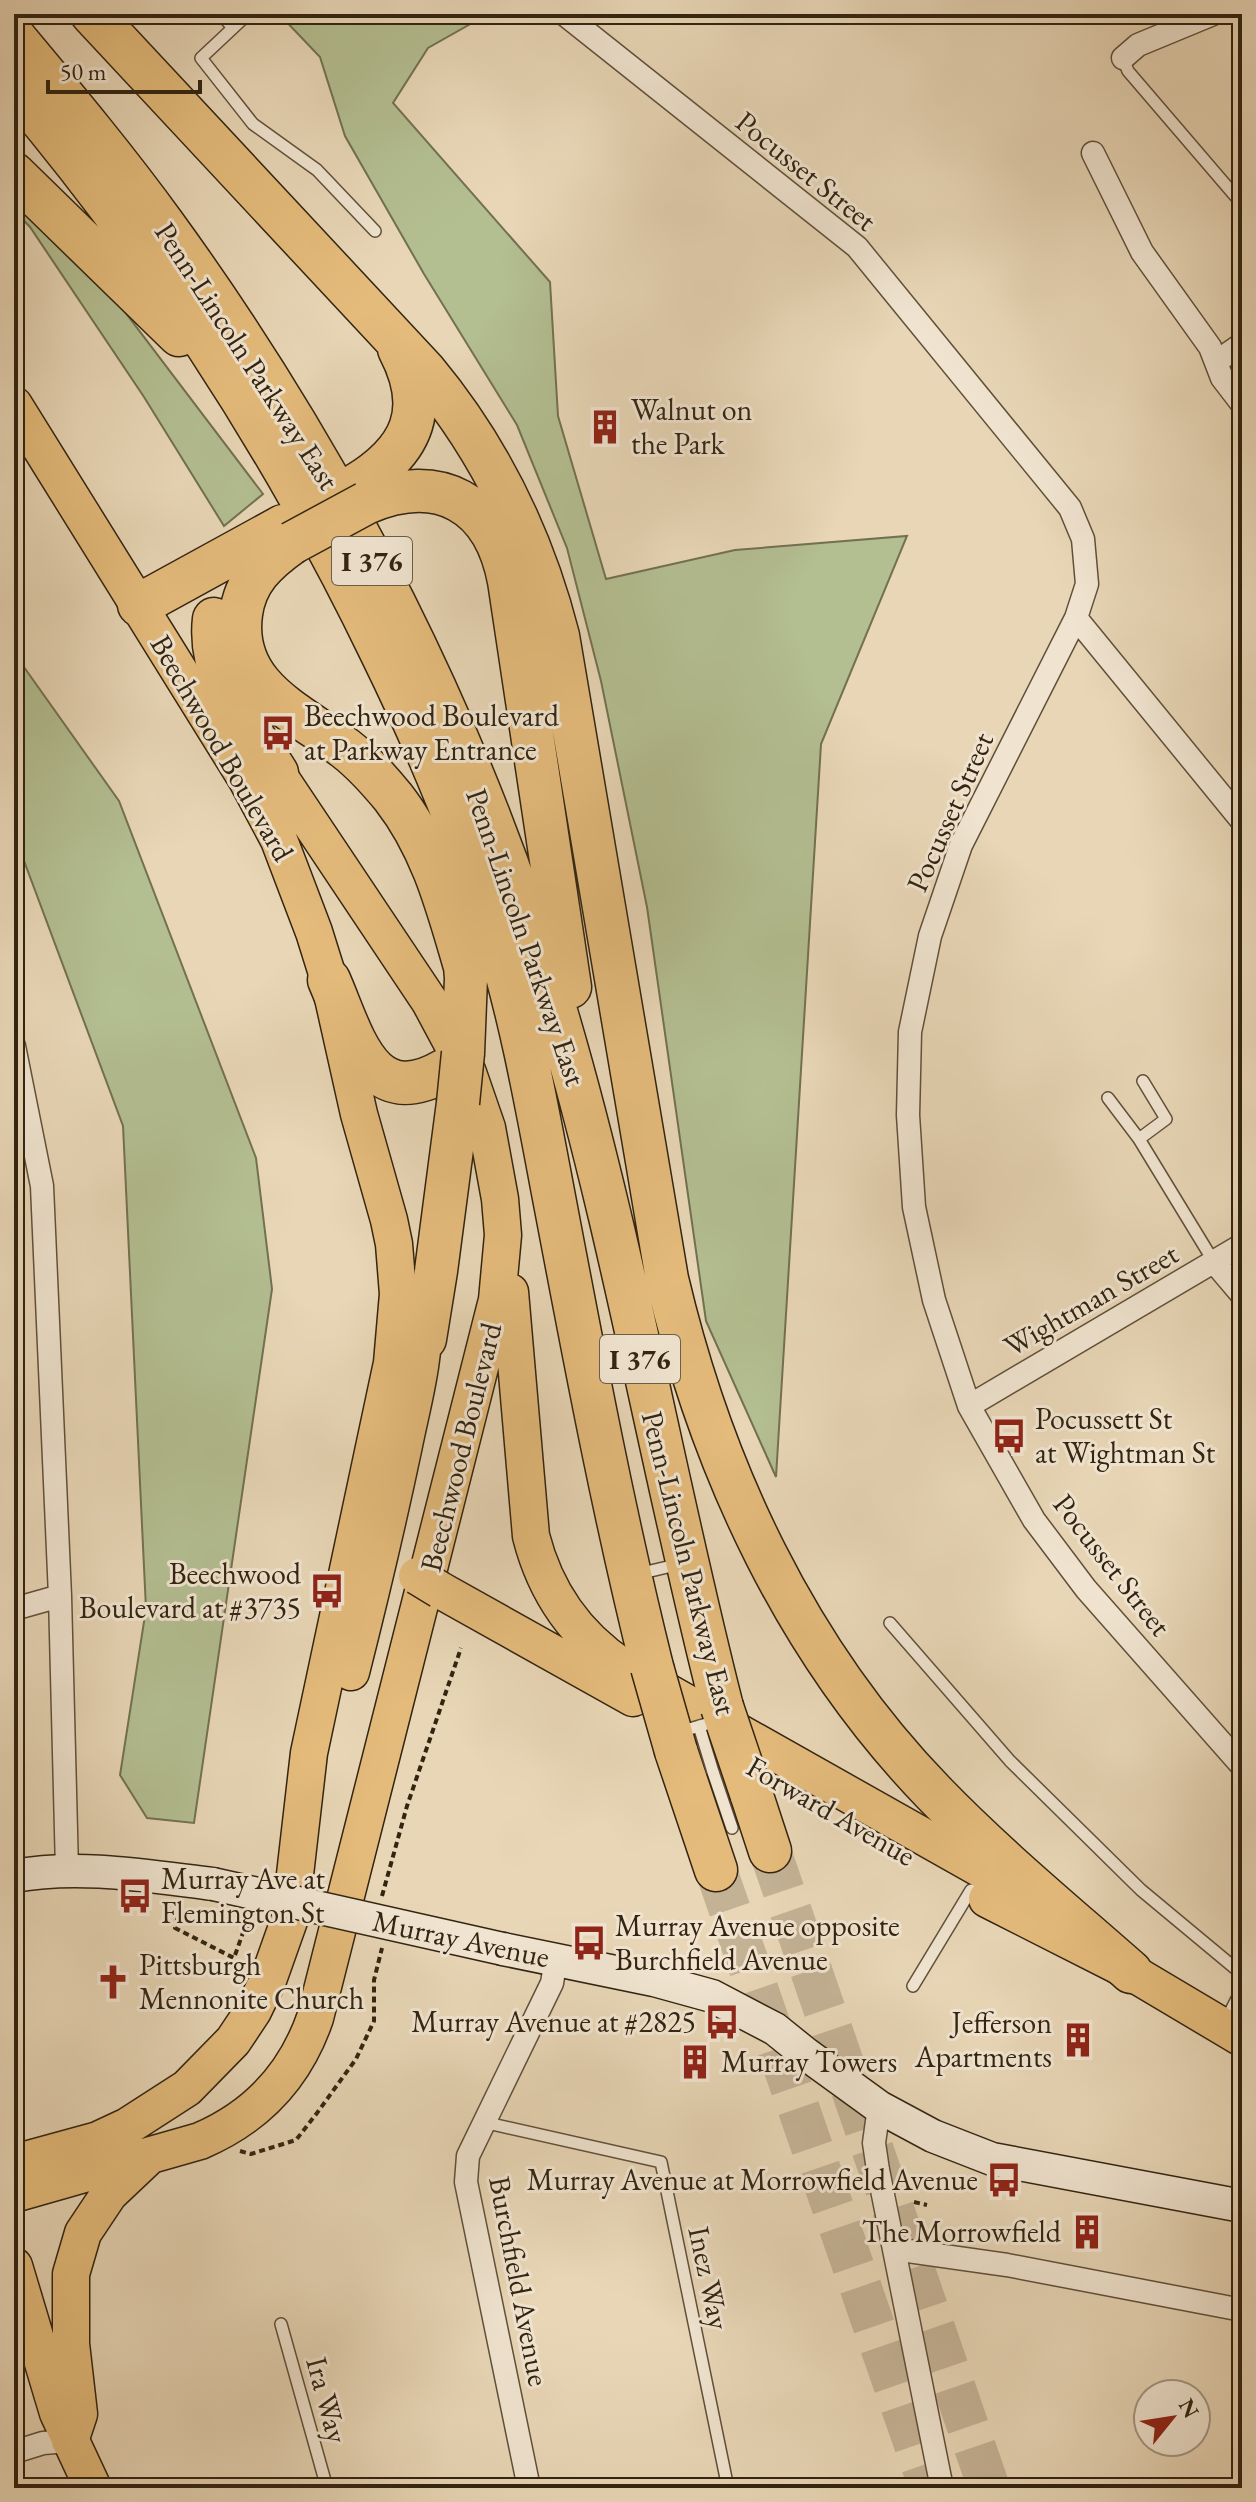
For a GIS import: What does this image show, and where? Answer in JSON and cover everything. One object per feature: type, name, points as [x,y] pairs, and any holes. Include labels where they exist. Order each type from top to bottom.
[{"type":"highway","points":[[92,14],[450,401],[493,469],[527,540],[550,604],[564,666],[667,1279],[694,1380],[735,1492],[798,1613],[848,1689],[883,1735],[966,1825],[1131,1972]]},
{"type":"highway","name":"Penn-Lincoln Parkway East","points":[[14,37],[119,166],[206,285],[287,409],[360,537],[426,669],[494,831],[543,971],[595,1155],[686,1562],[699,1727],[716,1870]]},
{"type":"highway","name":"Penn-Lincoln Parkway East","points":[[14,87],[138,244],[259,426],[331,552],[426,749],[479,884],[517,1013],[630,1576],[652,1667],[699,1727],[742,1811],[770,1851]]},
{"type":"highway","points":[[14,174],[191,347],[259,426]]},
{"type":"highway","points":[[139,605],[247,545],[288,535],[361,494],[407,438],[414,413],[413,384],[392,338]]},
{"type":"highway","points":[[361,494],[439,492],[476,513],[501,551],[509,581],[595,1155]]},
{"type":"highway","points":[[288,535],[248,587],[240,618],[246,661],[272,697],[350,752],[378,779],[405,813],[433,865],[466,974]]},
{"type":"highway","points":[[247,545],[223,584],[216,605],[213,623],[215,657],[226,688],[277,773]]},
{"type":"highway","points":[[425,1339],[466,974],[451,856],[426,749]]},
{"type":"highway","points":[[329,980],[362,1055],[377,1074],[399,1084],[455,1075]]},
{"type":"main road","name":"Beechwood Boulevard","points":[[14,405],[247,780],[269,820],[303,899],[329,980],[359,1114],[394,1244],[397,1318],[392,1363],[309,1753],[290,1918],[268,1980],[253,2011],[233,2041],[187,2088],[128,2126],[98,2140],[14,2163]]},
{"type":"main road","name":"Beechwood Boulevard","points":[[14,2194],[209,2137],[250,2114],[277,2087],[309,2036],[492,1328],[503,1235],[490,1139],[457,1048],[430,1002],[277,773],[139,605]]},
{"type":"main road","points":[[290,1918],[381,1556],[425,1339],[415,1244],[401,1205],[359,1114]]},
{"type":"main road","points":[[503,1235],[517,1355],[531,1536],[548,1585],[579,1630],[623,1667],[1004,1882],[1131,1972]]},
{"type":"main road","name":"Forward Avenue","points":[[381,1556],[971,1890],[1131,1972],[1232,2032]]},
{"type":"main road","name":"Murray Avenue","points":[[14,1876],[67,1870],[124,1873],[213,1884],[698,1992],[740,2009],[775,2029],[879,2107],[933,2136],[992,2159],[1242,2206]]},
{"type":"main road","points":[[70,2441],[79,2414],[71,2344],[71,2274],[83,2233],[109,2194],[150,2155]]},
{"type":"main road","points":[[71,2274],[16,2275],[58,2413],[93,2488]]},
{"type":"street","name":"Pocusset Street","points":[[564,14],[857,247],[1070,508],[1083,539],[1087,584],[1076,618],[961,845],[930,936],[910,1032],[908,1115],[914,1207],[934,1300],[969,1406],[1034,1520],[1086,1589],[1242,1766]]},
{"type":"street","points":[[1123,58],[1138,45],[1213,14]]},
{"type":"street","points":[[1093,153],[1142,252],[1210,347],[1222,378],[1242,404]]},
{"type":"street","points":[[1216,362],[1242,344]]},
{"type":"street","points":[[1076,618],[1242,821]]},
{"type":"street","points":[[14,1046],[42,1186],[60,1596],[67,1870]]},
{"type":"street","name":"Wightman Street","points":[[969,1406],[1242,1245]]},
{"type":"street","points":[[1214,1262],[1242,1295]]},
{"type":"street","points":[[14,1609],[60,1596]]},
{"type":"street","name":"Burchfield Avenue","points":[[529,2488],[466,2182],[468,2156],[552,1983],[556,1959]]},
{"type":"street","points":[[879,2107],[874,2143],[878,2170],[942,2488]]},
{"type":"street","points":[[894,2249],[1007,2265],[1242,2310]]},
{"type":"street","points":[[14,2452],[43,2443],[70,2441]]},
{"type":"lane","points":[[221,14],[233,28]]},
{"type":"lane","points":[[248,14],[201,58],[253,124],[317,170],[375,231]]},
{"type":"lane","points":[[1123,58],[1128,71],[1242,204]]},
{"type":"lane","points":[[1139,1139],[1166,1119],[1143,1081]]},
{"type":"lane","points":[[1108,1098],[1139,1139],[1214,1262]]},
{"type":"lane","points":[[630,1576],[686,1562]]},
{"type":"lane","points":[[890,1623],[1021,1772],[1141,1890],[1242,1974]]},
{"type":"lane","points":[[699,1727],[713,1772],[742,1811]]},
{"type":"lane","points":[[913,1986],[971,1890]]},
{"type":"lane","points":[[1232,2032],[1242,1989]]},
{"type":"lane","name":"Inez Way","points":[[483,2122],[661,2162],[728,2488]]},
{"type":"lane","name":"Ira Way","points":[[281,2324],[327,2488]]},
{"type":"path","points":[[383,1904],[382,1892],[407,1806],[461,1648]]},
{"type":"path","points":[[180,1908],[175,1928],[234,1958],[245,1927],[254,1930]]},
{"type":"path","points":[[251,2154],[296,2140],[356,2059],[374,2021],[374,1980],[385,1939]]},
{"type":"path","points":[[914,2202],[927,2205]]},
{"type":"green space","points":[[279,14],[488,14],[428,48],[393,103],[550,282],[558,416],[606,579],[735,550],[907,536],[821,744],[776,1477],[706,1321],[647,907],[601,681],[567,548],[517,425],[424,274],[345,136],[320,57]]},
{"type":"green space","points":[[14,201],[78,250],[263,494],[224,526],[144,397],[30,227],[14,210]]},
{"type":"green space","points":[[14,653],[119,801],[256,1158],[272,1289],[194,1823],[147,1818],[120,1775],[146,1609],[123,1126],[14,834]]},
{"type":"tunnel","points":[[770,1851],[989,2488]]},
{"type":"tunnel","points":[[716,1870],[930,2488]]},
{"type":"place","name":"Walnut on the Park","points":[[605,427]]},
{"type":"place","name":"Beechwood Boulevard at Parkway Entrance","points":[[278,733]]},
{"type":"place","name":"Pocussett St at Wightman St","points":[[1009,1436]]},
{"type":"place","name":"Beechwood Boulevard at #3735","points":[[327,1591]]},
{"type":"place","name":"Murray Ave at Flemington St","points":[[135,1896]]},
{"type":"place","name":"Murray Avenue opposite Burchfield Avenue","points":[[589,1943]]},
{"type":"place","name":"Pittsburgh Mennonite Church","points":[[113,1982]]},
{"type":"place","name":"Murray Avenue at #2825","points":[[722,2022]]},
{"type":"place","name":"Jefferson Apartments","points":[[1078,2040]]},
{"type":"place","name":"Murray Towers","points":[[695,2062]]},
{"type":"place","name":"Murray Avenue at Morrowfield Avenue","points":[[1004,2180]]},
{"type":"place","name":"The Morrowfield","points":[[1087,2232]]}]
